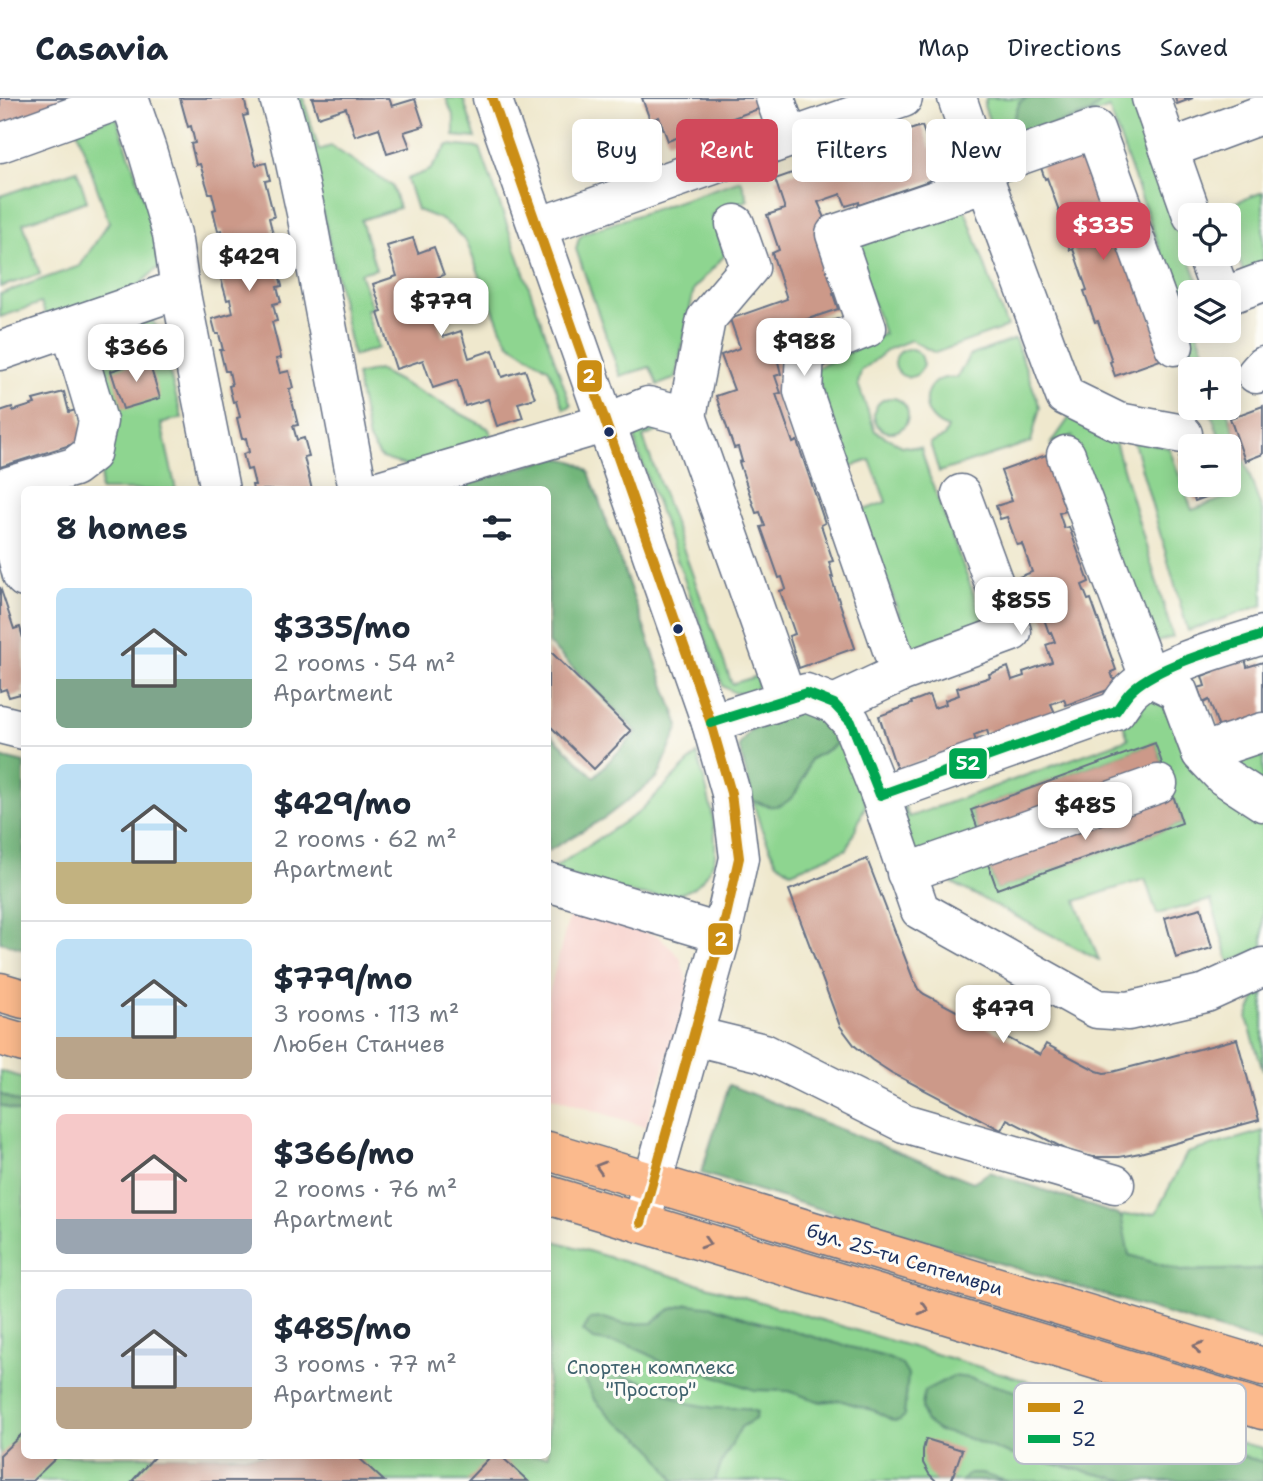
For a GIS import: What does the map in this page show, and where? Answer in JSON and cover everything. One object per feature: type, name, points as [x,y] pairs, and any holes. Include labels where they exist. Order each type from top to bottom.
[{"type":"main road","points":[[0,992],[21,998]]},
{"type":"main road","points":[[0,1036],[21,1042]]},
{"type":"main road","name":"бул. 25-ти Септември","points":[[551,1152],[1263,1367]]},
{"type":"main road","points":[[551,1196],[1173,1383]]},
{"type":"main road","points":[[1246,1405],[1263,1410]]},
{"type":"street","points":[[0,143],[127,98],[147,150],[172,234],[180,289],[219,486]]},
{"type":"street","points":[[279,98],[306,213],[358,486]]},
{"type":"street","points":[[492,98],[711,723],[731,793],[739,858],[722,934],[641,1223]]},
{"type":"street","points":[[775,98],[789,138]]},
{"type":"street","points":[[538,228],[903,98]]},
{"type":"street","points":[[957,98],[964,119]]},
{"type":"street","points":[[1151,98],[1188,203]]},
{"type":"street","points":[[1169,149],[1263,114]]},
{"type":"street","points":[[1026,158],[1095,129],[1174,346]]},
{"type":"street","points":[[900,673],[803,391],[805,353],[867,328],[835,234],[969,182]]},
{"type":"street","points":[[986,182],[1065,396],[1118,422],[1183,434]]},
{"type":"street","points":[[735,224],[750,267],[706,319],[687,415],[786,698]]},
{"type":"street","points":[[1241,290],[1263,282]]},
{"type":"street","points":[[0,351],[180,289]]},
{"type":"street","points":[[21,571],[2,500],[9,486],[74,467],[91,454],[98,421],[70,327]]},
{"type":"street","points":[[392,486],[606,422],[648,406],[687,415]]},
{"type":"street","points":[[1066,455],[1149,677],[1178,691],[1200,752],[1223,776],[1263,802]]},
{"type":"street","points":[[834,704],[900,673],[1012,632],[961,494]]},
{"type":"street","points":[[880,795],[1116,710],[1131,690],[1149,677],[1263,635]]},
{"type":"street","points":[[711,723],[806,693],[834,704],[851,722],[920,910],[1097,1009],[1128,1010],[1206,993],[1263,967]]},
{"type":"street","points":[[0,724],[21,729]]},
{"type":"street","points":[[1200,752],[1263,732]]},
{"type":"street","points":[[906,873],[1158,783]]},
{"type":"street","points":[[551,882],[722,934]]},
{"type":"street","points":[[694,1035],[764,1053],[904,1123],[1115,1184]]},
{"type":"shaded area","points":[[571,909],[658,936],[680,957],[689,988],[646,1127],[551,1097],[551,985]]},
{"type":"green space","points":[[291,98],[303,98],[319,150],[331,146],[392,186],[399,208],[361,220],[376,269],[360,273],[372,308],[366,310],[378,348],[353,356],[325,222]]},
{"type":"green space","points":[[446,98],[463,98],[476,138],[454,136],[454,118]]},
{"type":"green space","points":[[986,98],[1027,98],[1020,102],[1101,102],[1102,98],[1131,98],[1178,226],[1178,266],[1192,266],[1198,280],[1178,280],[1178,300],[1109,108],[1026,140],[1026,119],[989,119],[984,106]]},
{"type":"green space","points":[[1027,98],[1102,98],[1090,113],[1026,133],[1026,119],[1013,119],[1020,102]]},
{"type":"green space","points":[[116,116],[161,247],[160,266],[132,291],[47,318],[41,303],[0,317],[0,294],[80,266],[109,222],[77,130]]},
{"type":"green space","points":[[448,145],[480,148],[571,406],[564,409],[549,369],[509,343],[467,243],[440,219],[417,210],[407,179],[430,170]]},
{"type":"green space","points":[[77,170],[87,201],[23,223],[40,274],[0,287],[0,196]]},
{"type":"green space","points":[[742,182],[748,200],[712,215],[725,255],[694,289],[676,378],[658,385],[650,367],[620,376],[576,249],[579,238],[584,233]]},
{"type":"green space","points":[[1263,192],[1263,270],[1245,277],[1241,266],[1241,203],[1233,203]]},
{"type":"green space","points":[[964,207],[1007,327],[935,353],[911,340],[889,349],[861,371],[858,384],[875,431],[902,446],[921,448],[987,630],[914,655],[861,511],[886,502],[870,460],[846,468],[815,369],[884,334],[855,252],[863,244]]},
{"type":"green space","points":[[150,318],[157,327],[182,418],[161,423],[175,486],[100,486],[104,449],[92,337]]},
{"type":"green space","points":[[1015,339],[1040,407],[1031,442],[939,472],[930,443],[944,437],[948,428],[932,418],[928,410],[926,402],[930,387],[945,378],[957,378],[969,356]]},
{"type":"green space","points":[[1185,343],[1201,343],[1207,357],[1190,357]]},
{"type":"green space","points":[[909,349],[919,353],[923,363],[919,373],[909,377],[899,373],[895,363],[899,353]]},
{"type":"green space","points":[[378,370],[488,428],[494,439],[407,466],[381,458],[369,440],[356,375]]},
{"type":"green space","points":[[891,398],[903,403],[908,415],[903,427],[891,432],[879,427],[874,415],[879,403]]},
{"type":"green space","points":[[1072,414],[1113,435],[1173,637],[1154,643],[1147,640],[1072,436],[1051,444]]},
{"type":"green space","points":[[1213,420],[1230,420],[1235,434],[1219,434]]},
{"type":"green space","points":[[640,423],[663,429],[643,437],[732,684],[757,676],[758,686],[752,692],[735,693],[723,686],[636,446],[635,434]]},
{"type":"green space","points":[[1133,439],[1169,448],[1178,472],[1178,497],[1187,497],[1192,510],[1229,497],[1241,497],[1241,451],[1263,514],[1263,605],[1188,631]]},
{"type":"green space","points":[[554,458],[573,461],[589,472],[679,726],[658,777],[606,817],[551,849],[551,734],[594,777],[637,732],[551,646],[551,486],[460,486]]},
{"type":"green space","points":[[1164,698],[1263,815],[1263,948],[1229,962],[1211,900],[1157,914],[1145,879],[1076,901],[1099,960],[937,875],[985,856],[997,889],[1182,823],[1155,743],[971,810],[979,832],[909,859],[903,802],[909,817],[1128,739],[1122,720],[1142,712],[1138,700]]},
{"type":"green space","points":[[800,710],[821,717],[840,736],[833,747],[810,759],[797,791],[786,803],[769,806],[753,801],[739,746],[750,730]]},
{"type":"green space","points":[[840,736],[866,804],[847,849],[791,872],[776,861],[761,828],[753,801],[768,806],[804,778],[810,759],[833,747]]},
{"type":"green space","points":[[1263,745],[1263,783],[1222,758]]},
{"type":"green space","points":[[697,754],[713,816],[715,855],[711,867],[694,887],[677,894],[656,896],[610,888],[551,870],[638,813]]},
{"type":"green space","points":[[0,757],[21,762],[21,948],[0,942]]},
{"type":"green space","points":[[1263,979],[1263,1071],[1247,1018]]},
{"type":"green space","name":"Спортен комплекс \"Простор\"","points":[[0,1071],[21,1077],[21,1459],[551,1459],[551,1240],[1034,1383],[1014,1383],[1014,1464],[1246,1464],[1246,1444],[1263,1448],[1263,1481],[0,1481]]},
{"type":"green space","points":[[729,1085],[973,1182],[990,1172],[1121,1216],[1129,1255],[1181,1271],[1263,1269],[1263,1343],[701,1173]]},
{"type":"green space","points":[[0,1094],[21,1104],[21,1113],[0,1105]]},
{"type":"green space","points":[[1263,1131],[1263,1269],[1181,1271],[1128,1255],[1121,1216],[1156,1213],[1187,1153]]},
{"type":"green space","points":[[688,1304],[714,1307],[886,1357],[902,1365],[908,1375],[904,1416],[894,1421],[875,1411],[839,1400],[821,1402],[788,1391],[754,1390],[707,1373],[690,1372],[666,1365],[628,1345],[594,1340],[583,1331],[590,1319],[604,1318],[624,1324],[652,1323],[669,1310]]},
{"type":"green space","points":[[605,1370],[644,1382],[688,1403],[713,1408],[744,1408],[757,1412],[755,1419],[741,1427],[715,1481],[675,1481],[652,1448],[614,1420],[594,1399],[584,1378]]},
{"type":"green space","points":[[953,1376],[1014,1391],[1014,1455],[962,1436],[939,1431],[925,1421],[922,1408],[924,1391]]},
{"type":"green space","points":[[1246,1457],[1263,1462],[1263,1481],[1128,1481],[1053,1464],[1246,1464]]},
{"type":"green space","points":[[970,1474],[981,1474],[1007,1481],[962,1481]]},
{"type":"building","points":[[0,98],[93,98],[0,131]]},
{"type":"building","points":[[180,98],[244,98],[248,115],[243,116],[256,165],[266,163],[270,180],[265,181],[274,217],[269,218],[277,250],[273,251],[282,286],[277,287],[281,302],[273,304],[277,321],[272,322],[281,358],[276,359],[280,373],[289,371],[293,388],[289,389],[298,425],[293,426],[297,440],[304,438],[309,456],[304,457],[311,486],[252,486],[255,485],[251,469],[247,470],[243,454],[249,452],[246,438],[242,439],[237,418],[240,417],[229,386],[232,385],[229,371],[225,371],[219,334],[216,334],[212,319],[233,313],[221,279],[225,279],[221,262],[217,263],[213,247],[225,244],[222,230],[218,231],[212,193],[209,193],[200,164],[196,165],[191,144],[195,143],[191,126],[188,127]]},
{"type":"building","points":[[312,98],[389,98],[392,106],[415,99],[424,126],[404,132],[410,147],[387,154],[379,128],[355,136],[346,108],[318,117]]},
{"type":"building","points":[[642,98],[760,98],[764,107],[730,119],[676,119],[676,138],[668,141],[662,119],[650,119]]},
{"type":"building","points":[[1175,98],[1193,98],[1177,104]]},
{"type":"building","points":[[922,126],[926,137],[926,182],[859,205],[859,202],[846,206],[841,194],[818,202],[825,218],[822,219],[837,293],[833,294],[838,309],[793,324],[796,333],[773,341],[781,374],[775,376],[781,393],[776,394],[793,443],[797,441],[825,523],[821,525],[833,561],[829,562],[831,577],[855,648],[799,668],[789,636],[795,634],[780,591],[786,589],[782,577],[779,578],[761,527],[765,526],[760,512],[756,513],[739,462],[742,461],[738,447],[734,448],[716,396],[734,390],[721,355],[740,348],[730,319],[787,299],[772,253],[779,250],[767,215],[785,209],[776,182],[778,178],[792,173],[792,182],[912,182],[912,129]]},
{"type":"building","points":[[1090,147],[1166,358],[1115,376],[1098,321],[1095,322],[1084,291],[1087,290],[1073,249],[1070,250],[1059,220],[1062,219],[1040,165]]},
{"type":"building","points":[[413,238],[418,253],[434,247],[444,275],[425,282],[443,337],[461,331],[469,358],[493,350],[502,377],[525,370],[535,398],[518,403],[523,418],[497,426],[488,399],[465,406],[457,380],[433,388],[423,360],[396,369],[378,313],[382,312],[373,284],[397,276],[387,246]]},
{"type":"building","points":[[148,359],[160,398],[123,409],[111,371]]},
{"type":"building","points":[[64,392],[69,412],[79,409],[83,441],[0,467],[0,411],[12,407],[13,411],[35,404],[33,400]]},
{"type":"building","points":[[1263,406],[1263,454],[1245,461],[1241,450],[1241,434],[1236,434],[1231,420],[1241,420],[1241,414]]},
{"type":"building","points":[[1046,455],[1066,511],[1059,513],[1064,528],[1069,527],[1089,582],[1082,585],[1088,600],[1091,599],[1116,670],[1111,672],[1116,687],[1066,705],[1064,699],[1051,704],[1055,713],[989,737],[987,730],[974,735],[976,742],[897,770],[879,716],[929,695],[934,708],[959,695],[957,688],[990,677],[989,674],[1008,667],[1012,680],[1024,676],[1023,672],[1052,662],[1046,645],[1055,642],[1043,616],[1040,617],[1030,588],[1024,590],[1019,577],[1032,572],[1022,544],[1017,545],[1007,517],[1000,519],[996,506],[1012,501],[1001,471]]},
{"type":"building","points":[[0,587],[14,629],[20,627],[21,631],[21,694],[9,697],[6,689],[0,691]]},
{"type":"building","points":[[551,652],[631,731],[594,769],[551,727]]},
{"type":"building","points":[[1245,658],[1247,667],[1263,662],[1263,720],[1219,728],[1209,700],[1203,703],[1198,688],[1205,686],[1202,676],[1213,672],[1211,669]]},
{"type":"building","points":[[1155,743],[1163,766],[979,832],[971,810]]},
{"type":"building","points":[[1173,795],[1182,823],[997,889],[987,861]]},
{"type":"building","points":[[867,859],[914,981],[924,994],[1040,1055],[1046,1044],[1104,1073],[1237,1039],[1259,1120],[1140,1153],[1119,1157],[1093,1157],[1071,1152],[1007,1119],[1001,1130],[872,1060],[855,1046],[840,1026],[789,890]]},
{"type":"building","points":[[1201,908],[1212,948],[1176,958],[1165,918]]},
{"type":"building","points":[[21,1435],[21,1459],[55,1459],[32,1481],[0,1481],[0,1455]]},
{"type":"building","points":[[926,1439],[962,1450],[951,1481],[936,1481],[929,1474],[923,1463]]},
{"type":"building","points":[[152,1459],[360,1459],[384,1481],[132,1481]]},
{"type":"building","points":[[488,1459],[504,1459],[528,1481],[467,1481]]},
{"type":"transit line","name":"2","points":[[492,98],[711,723],[731,793],[739,858],[722,934],[641,1223]]},
{"type":"transit line","name":"52","points":[[711,723],[806,693],[834,704],[851,722],[880,795],[1116,711],[1133,689],[1160,672],[1195,657],[1263,635]]}]
